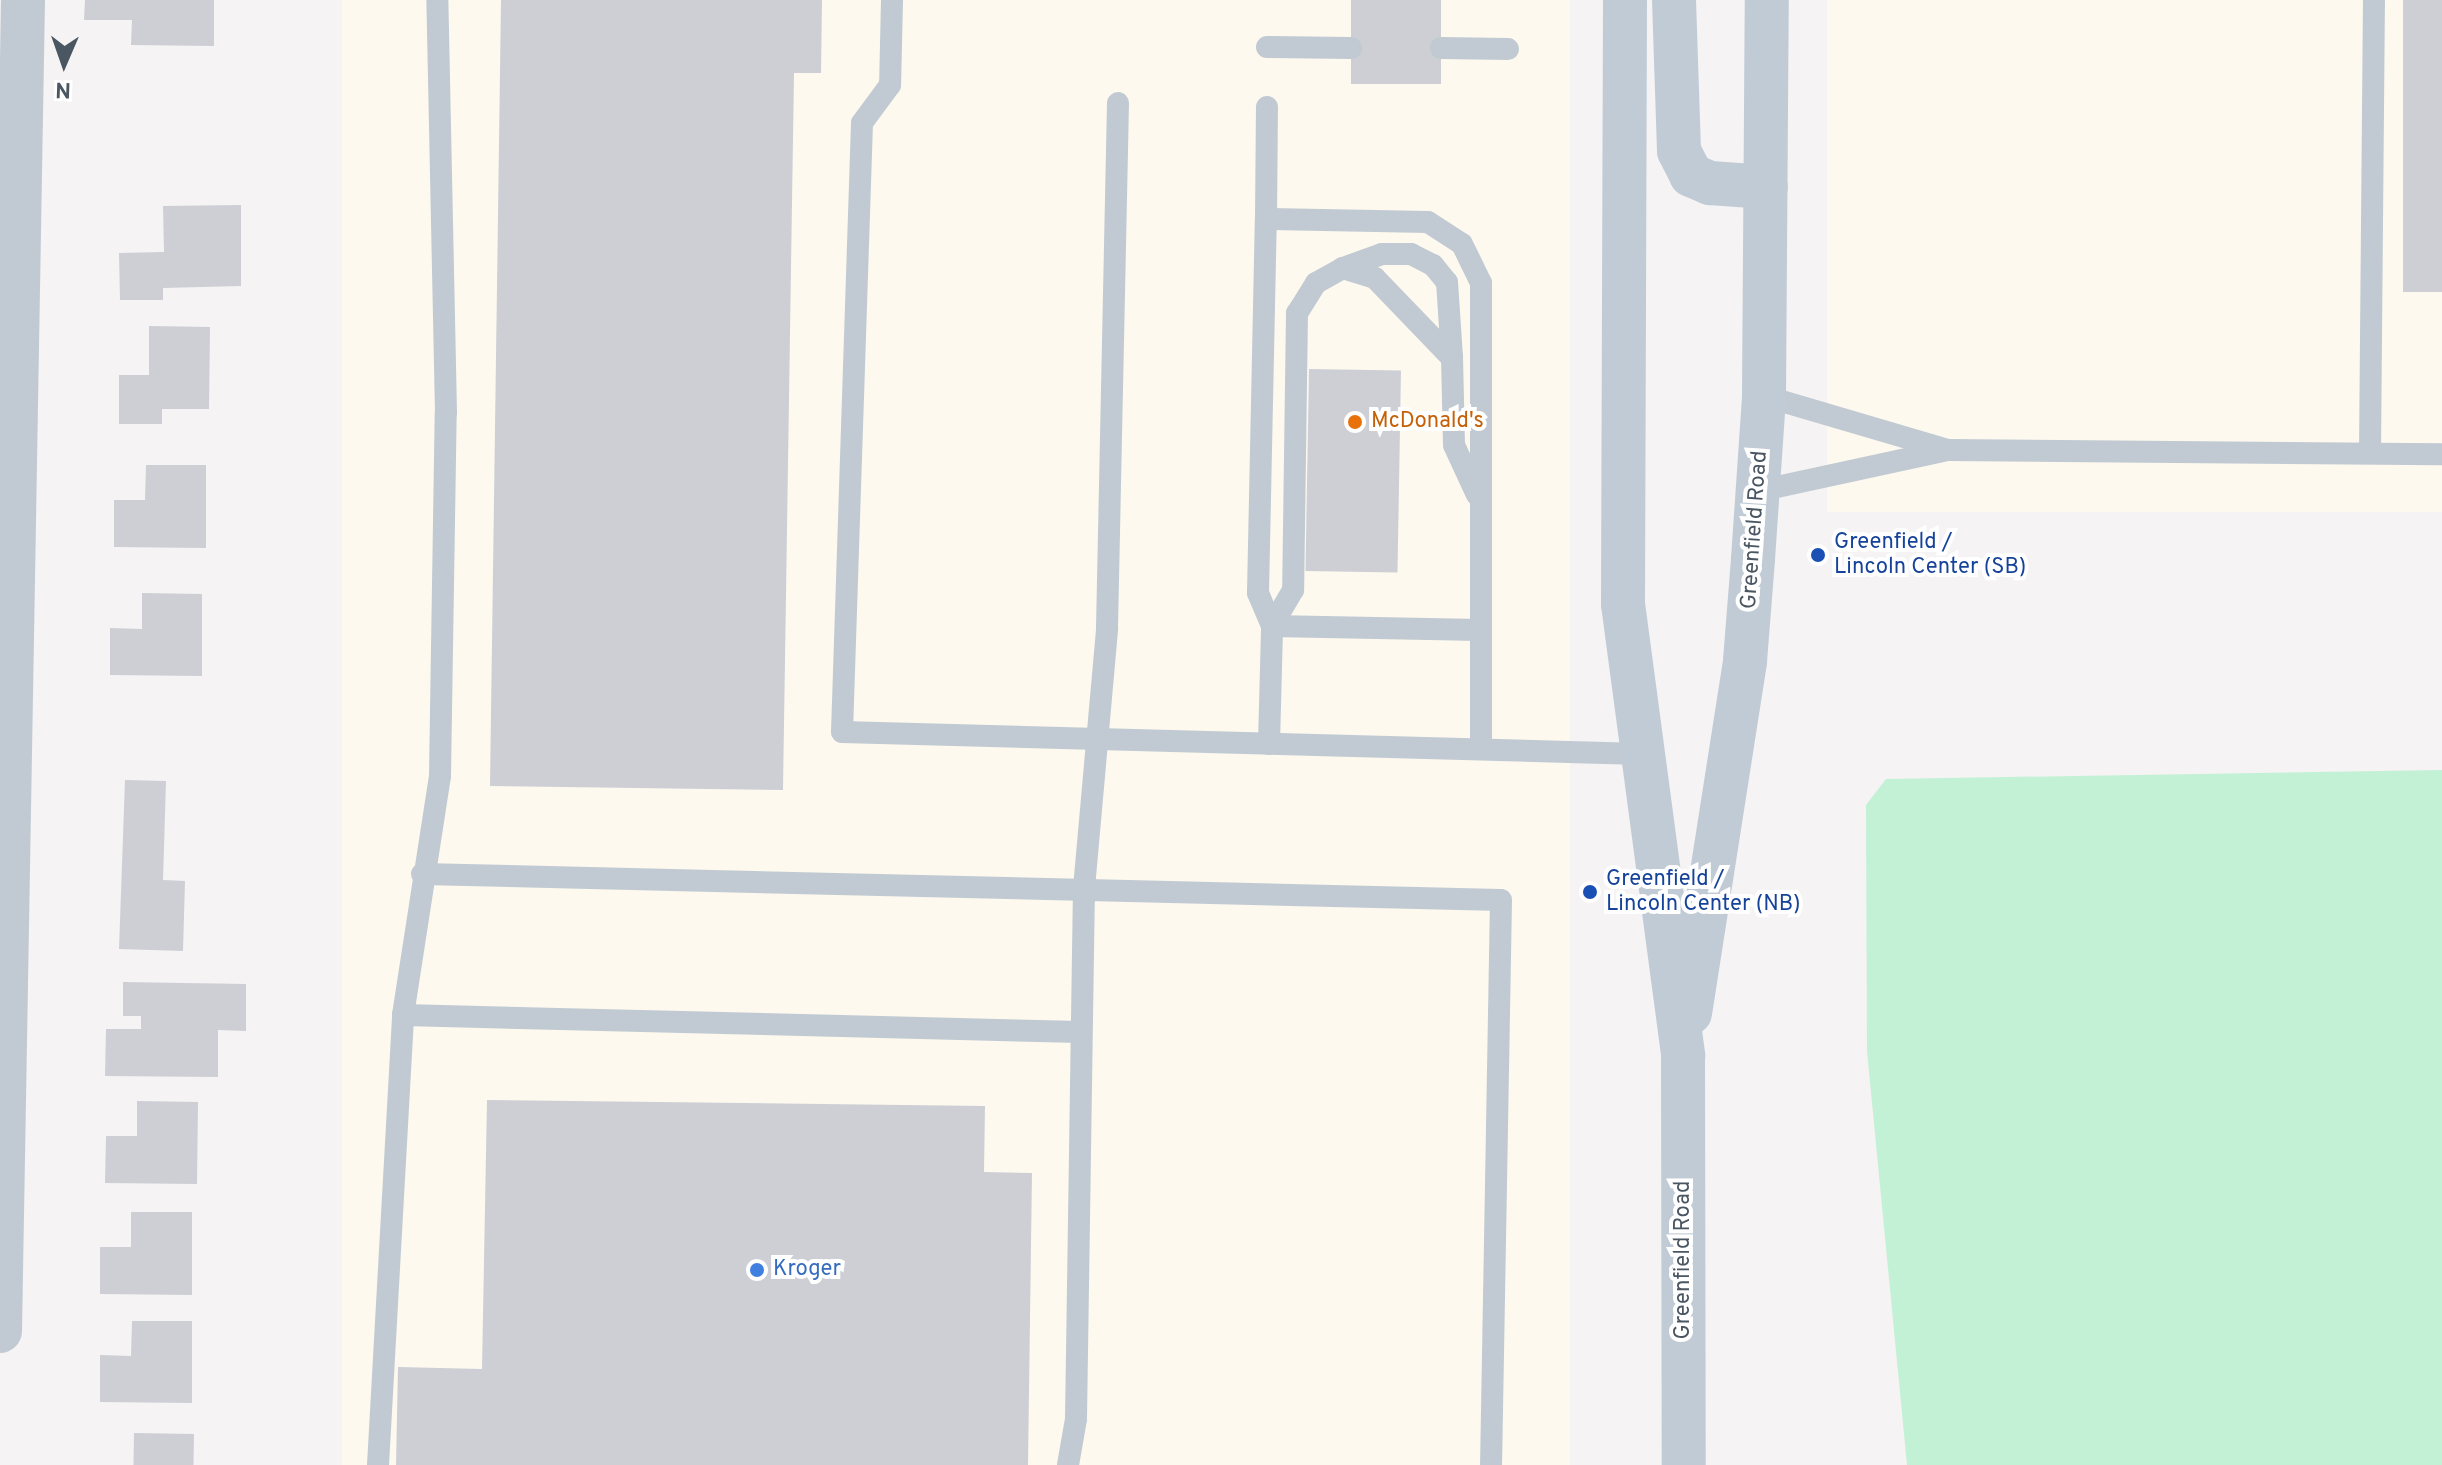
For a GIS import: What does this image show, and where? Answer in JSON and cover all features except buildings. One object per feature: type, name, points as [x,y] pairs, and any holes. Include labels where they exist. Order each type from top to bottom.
[{"type":"main road","name":"Greenfield Road","points":[[1625,0],[1623,604],[1683,1056],[1684,1465]]},
{"type":"main road","points":[[1674,0],[1679,151],[1691,175],[1710,183],[1766,187]]},
{"type":"main road","name":"Greenfield Road","points":[[1683,1056],[1745,661],[1764,396],[1765,5]]},
{"type":"street","points":[[0,1331],[11,144],[23,0]]},
{"type":"lane","points":[[378,1465],[403,1015],[422,874],[440,776],[446,413],[437,0]]},
{"type":"lane","points":[[892,0],[890,85],[862,123],[842,732],[1642,754]]},
{"type":"lane","points":[[2370,453],[2374,0]]},
{"type":"lane","points":[[1267,47],[1351,48]]},
{"type":"lane","points":[[1441,48],[1508,49]]},
{"type":"lane","points":[[1068,1465],[1076,1419],[1084,888],[1107,628],[1118,103]]},
{"type":"lane","points":[[1267,107],[1258,593],[1272,626],[1269,744]]},
{"type":"lane","points":[[1266,219],[1428,222],[1462,244],[1481,283],[1481,749]]},
{"type":"lane","points":[[1272,626],[1293,590],[1297,313],[1316,283],[1343,268],[1382,254],[1411,254],[1433,265],[1447,282],[1454,445],[1480,503]]},
{"type":"lane","points":[[1343,268],[1375,278],[1452,358]]},
{"type":"lane","points":[[1764,396],[1948,450]]},
{"type":"lane","points":[[1758,491],[1948,450],[2442,454]]},
{"type":"lane","points":[[1272,626],[1480,630]]},
{"type":"lane","points":[[422,874],[1501,900],[1491,1465]]},
{"type":"lane","points":[[403,1015],[1081,1032]]},
{"type":"shaded area","points":[[342,0],[1570,0],[1570,1465],[342,1465]]},
{"type":"shaded area","points":[[1827,0],[2442,0],[2442,512],[1827,512]]},
{"type":"green space","points":[[2442,770],[2442,1465],[1907,1465],[1867,1051],[1866,805],[1886,779]]},
{"type":"place","name":"McDonald's","points":[[1355,422]]},
{"type":"place","name":"Greenfield / Lincoln Center (SB)","points":[[1818,555]]},
{"type":"place","name":"Greenfield / Lincoln Center (NB)","points":[[1590,892]]},
{"type":"place","name":"Kroger","points":[[757,1270]]}]
